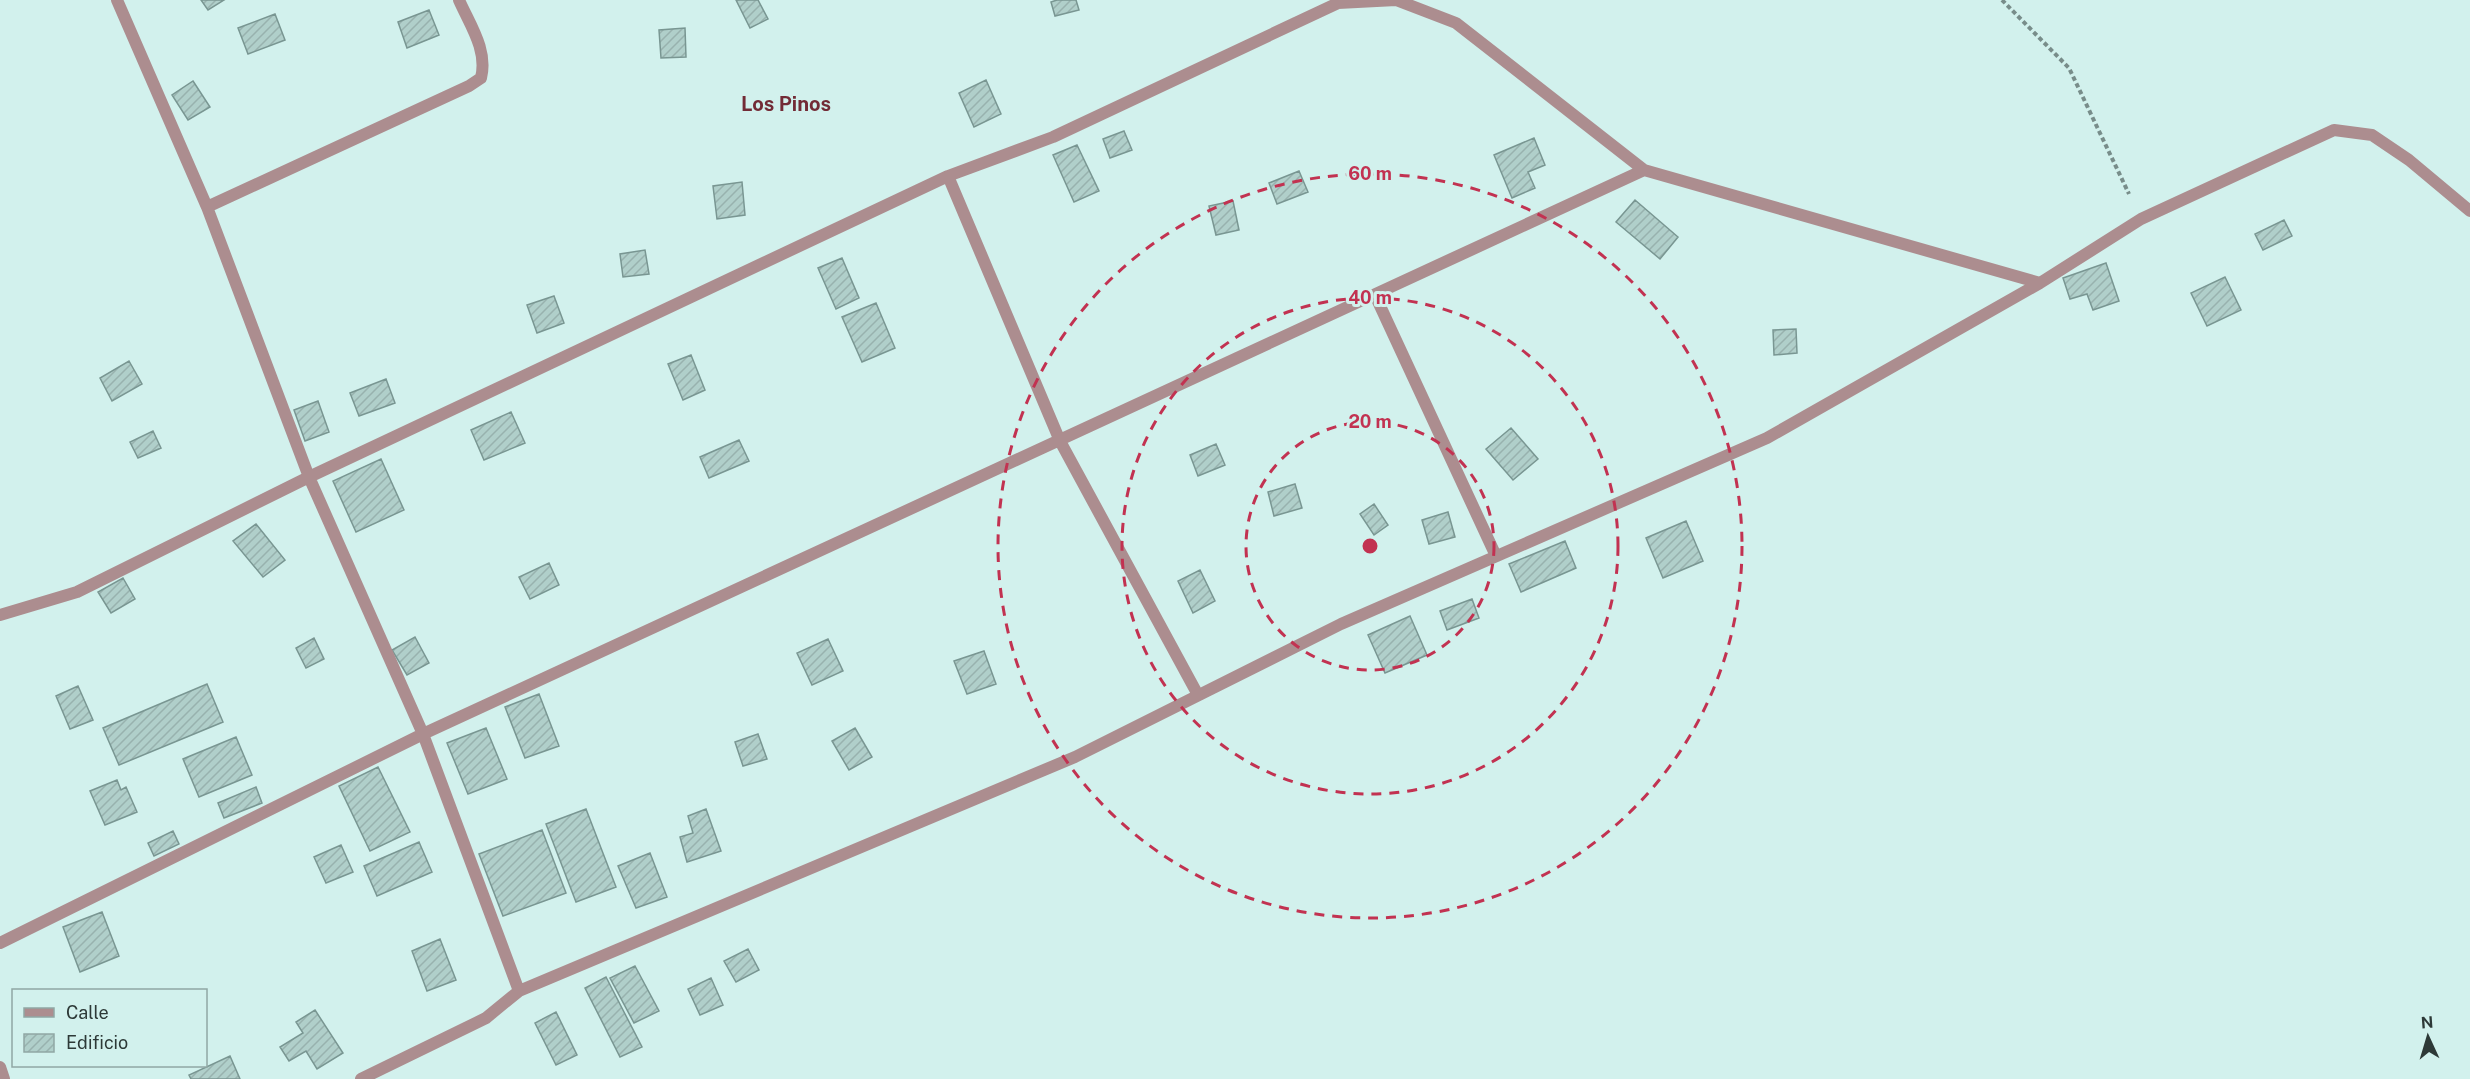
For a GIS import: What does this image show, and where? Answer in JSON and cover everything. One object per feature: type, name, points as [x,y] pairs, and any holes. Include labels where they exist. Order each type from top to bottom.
[{"type":"street","points":[[117,0],[207,207],[309,477],[423,734],[519,991]]},
{"type":"street","points":[[207,207],[469,86],[481,78],[483,53],[459,0]]},
{"type":"street","points":[[0,615],[77,592],[309,477],[948,176],[1053,137],[1338,3],[1396,0],[1456,23],[1644,170],[2040,283]]},
{"type":"street","points":[[361,1079],[486,1018],[519,991],[1075,757],[1341,624],[1767,438],[2040,283],[2141,219],[2334,130],[2372,135],[2409,160],[2470,211]]},
{"type":"street","points":[[0,943],[423,734],[1644,170]]},
{"type":"street","points":[[948,176],[1060,441],[1198,695]]},
{"type":"street","points":[[1375,295],[1496,556]]},
{"type":"street","points":[[0,1066],[4,1079]]},
{"type":"path","points":[[2002,0],[2069,68],[2141,219]]},
{"type":"building","points":[[201,0],[224,0],[208,10]]},
{"type":"building","points":[[736,0],[758,0],[768,19],[750,28]]},
{"type":"building","points":[[1076,0],[1079,10],[1055,16],[1051,2]]},
{"type":"building","points":[[429,10],[439,35],[407,48],[398,22]]},
{"type":"building","points":[[275,14],[285,40],[248,54],[238,28]]},
{"type":"building","points":[[685,28],[686,57],[661,58],[659,30]]},
{"type":"building","points":[[986,80],[1001,114],[974,127],[959,93]]},
{"type":"building","points":[[193,81],[210,107],[188,120],[172,95]]},
{"type":"building","points":[[1124,131],[1132,150],[1110,158],[1103,139]]},
{"type":"building","points":[[1534,138],[1545,165],[1528,172],[1535,188],[1512,198],[1494,155]]},
{"type":"building","points":[[1077,145],[1099,191],[1074,202],[1053,155]]},
{"type":"building","points":[[1299,171],[1308,192],[1277,204],[1269,183]]},
{"type":"building","points":[[742,182],[745,215],[717,219],[713,186]]},
{"type":"building","points":[[1635,200],[1678,237],[1660,259],[1616,222]]},
{"type":"building","points":[[1233,201],[1239,230],[1216,235],[1209,206]]},
{"type":"building","points":[[2284,220],[2292,236],[2263,250],[2255,234]]},
{"type":"building","points":[[645,250],[649,274],[623,277],[620,254]]},
{"type":"building","points":[[842,258],[859,298],[836,309],[818,268]]},
{"type":"building","points":[[2106,263],[2119,301],[2093,310],[2087,294],[2070,299],[2063,278]]},
{"type":"building","points":[[2225,277],[2241,310],[2207,326],[2191,293]]},
{"type":"building","points":[[554,296],[564,323],[537,333],[527,305]]},
{"type":"building","points":[[876,303],[895,348],[862,362],[842,317]]},
{"type":"building","points":[[1796,329],[1797,353],[1774,355],[1773,330]]},
{"type":"building","points":[[691,355],[705,390],[683,400],[668,364]]},
{"type":"building","points":[[129,361],[142,384],[112,401],[100,378]]},
{"type":"building","points":[[386,379],[395,403],[359,416],[350,393]]},
{"type":"building","points":[[318,401],[329,432],[305,441],[294,410]]},
{"type":"building","points":[[511,412],[525,443],[484,460],[471,430]]},
{"type":"building","points":[[1511,428],[1538,459],[1513,480],[1486,449]]},
{"type":"building","points":[[153,431],[161,448],[138,458],[130,442]]},
{"type":"building","points":[[739,440],[749,461],[709,478],[700,457]]},
{"type":"building","points":[[1216,444],[1225,465],[1198,476],[1190,455]]},
{"type":"building","points":[[381,459],[404,510],[356,532],[333,481]]},
{"type":"building","points":[[1295,484],[1302,508],[1274,516],[1268,492]]},
{"type":"building","points":[[1374,504],[1388,525],[1374,535],[1360,514]]},
{"type":"building","points":[[1448,512],[1455,537],[1429,544],[1422,520]]},
{"type":"building","points":[[1686,521],[1703,561],[1663,578],[1646,538]]},
{"type":"building","points":[[256,524],[285,560],[263,577],[233,541]]},
{"type":"building","points":[[1565,541],[1576,568],[1521,592],[1509,564]]},
{"type":"building","points":[[549,563],[559,585],[530,599],[519,577]]},
{"type":"building","points":[[1200,570],[1215,601],[1193,613],[1178,581]]},
{"type":"building","points":[[123,578],[135,599],[111,613],[98,592]]},
{"type":"building","points":[[1472,599],[1479,618],[1447,630],[1440,611]]},
{"type":"building","points":[[1410,616],[1427,655],[1385,673],[1368,635]]},
{"type":"building","points":[[415,637],[429,663],[407,675],[392,650]]},
{"type":"building","points":[[314,638],[324,659],[306,668],[296,648]]},
{"type":"building","points":[[828,639],[843,671],[812,685],[797,653]]},
{"type":"building","points":[[984,651],[996,684],[967,694],[954,661]]},
{"type":"building","points":[[207,684],[223,722],[119,765],[103,728]]},
{"type":"building","points":[[78,686],[93,720],[70,729],[56,696]]},
{"type":"building","points":[[539,694],[559,746],[525,758],[505,707]]},
{"type":"building","points":[[486,728],[507,779],[468,794],[447,743]]},
{"type":"building","points":[[855,728],[872,757],[849,770],[832,741]]},
{"type":"building","points":[[758,734],[767,759],[743,766],[735,742]]},
{"type":"building","points":[[236,737],[252,775],[199,797],[183,759]]},
{"type":"building","points":[[378,767],[410,832],[370,851],[339,786]]},
{"type":"building","points":[[117,780],[121,790],[126,787],[137,812],[105,825],[90,791]]},
{"type":"building","points":[[256,787],[262,803],[224,818],[218,803]]},
{"type":"building","points":[[586,809],[616,887],[576,902],[546,824]]},
{"type":"building","points":[[706,809],[721,851],[687,862],[680,837],[693,833],[688,816]]},
{"type":"building","points":[[542,830],[566,893],[503,916],[479,854]]},
{"type":"building","points":[[173,831],[179,844],[154,856],[148,843]]},
{"type":"building","points":[[419,842],[432,872],[377,896],[364,866]]},
{"type":"building","points":[[341,845],[353,872],[326,883],[314,857]]},
{"type":"building","points":[[650,853],[667,897],[636,908],[618,866]]},
{"type":"building","points":[[102,912],[119,956],[80,972],[63,927]]},
{"type":"building","points":[[440,939],[456,980],[427,991],[412,951]]},
{"type":"building","points":[[748,949],[759,970],[736,982],[724,961]]},
{"type":"building","points":[[635,966],[659,1011],[634,1023],[610,978]]},
{"type":"building","points":[[606,977],[642,1047],[620,1057],[585,988]]},
{"type":"building","points":[[711,978],[723,1005],[700,1015],[688,989]]},
{"type":"building","points":[[315,1010],[343,1053],[317,1069],[306,1051],[289,1061],[280,1047],[303,1033],[296,1022]]},
{"type":"building","points":[[556,1012],[577,1055],[556,1065],[535,1023]]},
{"type":"building","points":[[230,1056],[240,1079],[191,1079],[189,1075]]},
{"type":"district","name":"Los Pinos","points":[[786,104]]}]
